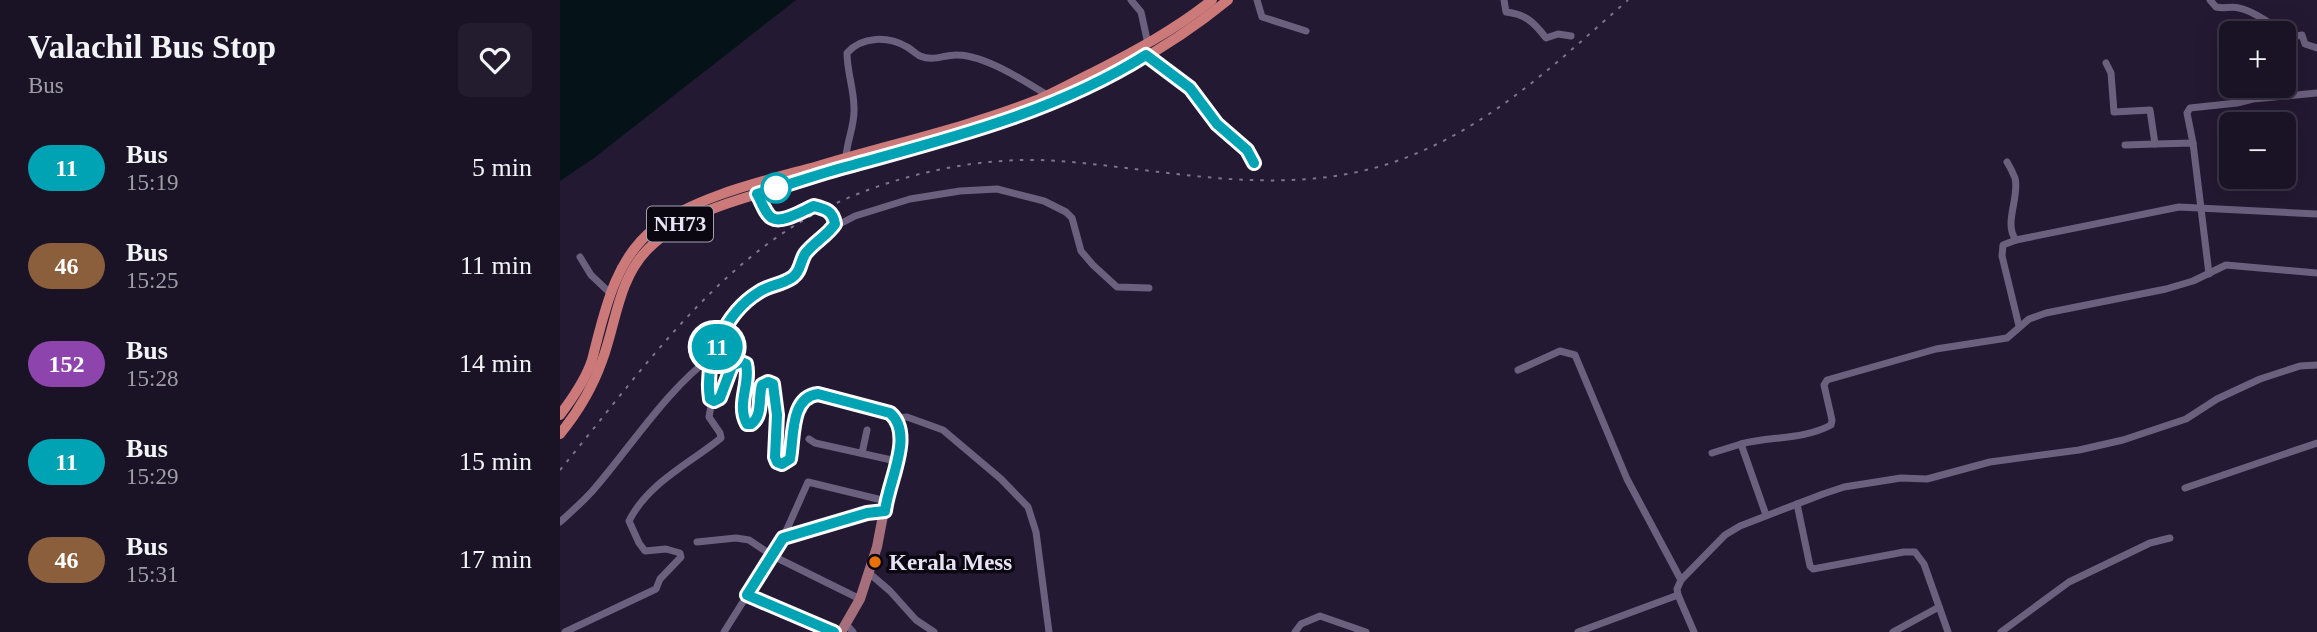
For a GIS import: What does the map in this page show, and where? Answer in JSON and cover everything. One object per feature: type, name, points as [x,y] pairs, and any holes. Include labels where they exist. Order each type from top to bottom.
[{"type":"highway","name":"NH73","points":[[560,415],[570,402],[591,361],[610,293],[639,242],[654,228],[700,203],[964,134],[1026,114],[1110,77],[1212,0]]},
{"type":"highway","name":"NH73","points":[[560,435],[581,408],[602,362],[625,285],[646,251],[672,228],[755,190],[846,158],[962,125],[1047,95],[1203,20],[1228,0]]},
{"type":"main road","points":[[755,190],[774,220],[814,206],[834,216],[834,227],[803,256],[797,274],[785,282],[765,288],[743,305],[725,327],[715,354],[709,397],[712,401],[720,398],[732,366],[741,362],[746,364],[744,417],[747,424],[751,424],[757,420],[759,414],[762,385],[768,382],[773,384],[777,415],[775,457],[777,462],[782,464],[790,459],[795,420],[800,406],[808,396],[818,394],[890,413],[896,418],[902,435],[877,547],[847,629]]},
{"type":"street","points":[[1131,0],[1141,12],[1147,49],[1190,88],[1217,124],[1247,150],[1254,163]]},
{"type":"street","points":[[1256,0],[1262,17],[1306,31]]},
{"type":"street","points":[[1504,0],[1506,12],[1521,13],[1536,24],[1546,38],[1558,34],[1571,36]]},
{"type":"street","points":[[2210,0],[2216,7],[2241,8],[2264,19],[2279,28],[2287,38],[2302,35],[2305,44],[2317,48]]},
{"type":"street","points":[[846,158],[854,108],[847,53],[853,46],[866,40],[896,41],[920,56],[933,59],[955,54],[972,57],[1026,82],[1047,95]]},
{"type":"street","points":[[2106,63],[2111,73],[2115,112],[2150,110],[2155,144]]},
{"type":"street","points":[[2209,274],[2187,113],[2190,108],[2317,93]]},
{"type":"street","points":[[2125,145],[2193,143]]},
{"type":"street","points":[[2007,162],[2015,179],[2012,221],[2013,236],[2016,240]]},
{"type":"street","points":[[834,227],[855,216],[910,199],[960,191],[997,189],[1044,201],[1066,212],[1072,218],[1081,251],[1117,287],[1149,288]]},
{"type":"street","points":[[2020,326],[2002,256],[2003,246],[2016,240],[2179,206],[2317,214]]},
{"type":"street","points":[[580,257],[591,275],[610,293]]},
{"type":"street","points":[[1712,453],[1762,439],[1808,435],[1831,425],[1824,385],[1828,380],[1936,349],[2007,338],[2029,319],[2046,313],[2166,289],[2226,265],[2317,273]]},
{"type":"street","points":[[1518,370],[1560,351],[1575,355],[1627,479],[1681,580]]},
{"type":"street","points":[[560,522],[593,491],[648,420],[702,363],[715,354]]},
{"type":"street","points":[[1694,632],[1677,589],[1681,580],[1725,535],[1740,526],[1844,487],[1901,478],[1927,479],[1990,462],[2078,450],[2123,440],[2186,419],[2217,399],[2260,379],[2300,366],[2317,365]]},
{"type":"street","points":[[565,632],[652,593],[658,587],[660,579],[681,558],[680,552],[666,549],[645,551],[629,522],[635,508],[652,491],[721,438],[709,417],[712,401]]},
{"type":"street","points":[[896,418],[907,417],[943,430],[1028,507],[1036,532],[1049,632]]},
{"type":"street","points":[[862,453],[867,430]]},
{"type":"street","points":[[809,439],[815,443],[896,461]]},
{"type":"street","points":[[2185,488],[2317,443]]},
{"type":"street","points":[[1741,444],[1766,515]]},
{"type":"street","points":[[724,632],[773,556],[808,482],[885,506]]},
{"type":"street","points":[[1797,504],[1813,569],[1915,552],[1924,564],[1948,632]]},
{"type":"street","points":[[783,538],[885,506]]},
{"type":"street","points":[[697,542],[736,538],[749,540],[773,556],[860,599]]},
{"type":"street","points":[[2001,632],[2069,582],[2150,544],[2170,538]]},
{"type":"street","points":[[869,573],[890,591],[916,620],[934,632]]},
{"type":"street","points":[[747,595],[834,632]]},
{"type":"street","points":[[1578,632],[1678,595]]},
{"type":"street","points":[[1893,632],[1939,607]]},
{"type":"street","points":[[1295,632],[1301,624],[1320,616],[1366,632]]},
{"type":"shaded area","points":[[560,0],[796,0],[594,158],[560,181]]},
{"type":"railway","points":[[560,470],[648,361],[712,291],[784,232],[851,197],[909,177],[970,164],[1000,161],[1060,161],[1225,179],[1266,180],[1347,174],[1388,164],[1423,151],[1487,116],[1545,72],[1628,0]]},
{"type":"bus line","name":"11","points":[[834,632],[747,595],[783,538],[867,513],[885,511],[902,435],[900,425],[890,413],[812,394],[806,397],[800,406],[795,420],[790,459],[782,464],[777,462],[775,457],[777,415],[773,384],[765,382],[762,385],[759,414],[757,420],[751,424],[747,424],[744,417],[746,364],[741,362],[732,366],[720,398],[714,401],[710,399],[712,365],[725,327],[749,298],[797,274],[803,256],[835,224],[834,216],[830,212],[814,206],[774,220],[757,194],[1026,114],[1120,72],[1146,55],[1190,88],[1217,124],[1247,150],[1254,163]]},
{"type":"place","name":"Kerala Mess","points":[[875,562]]}]
